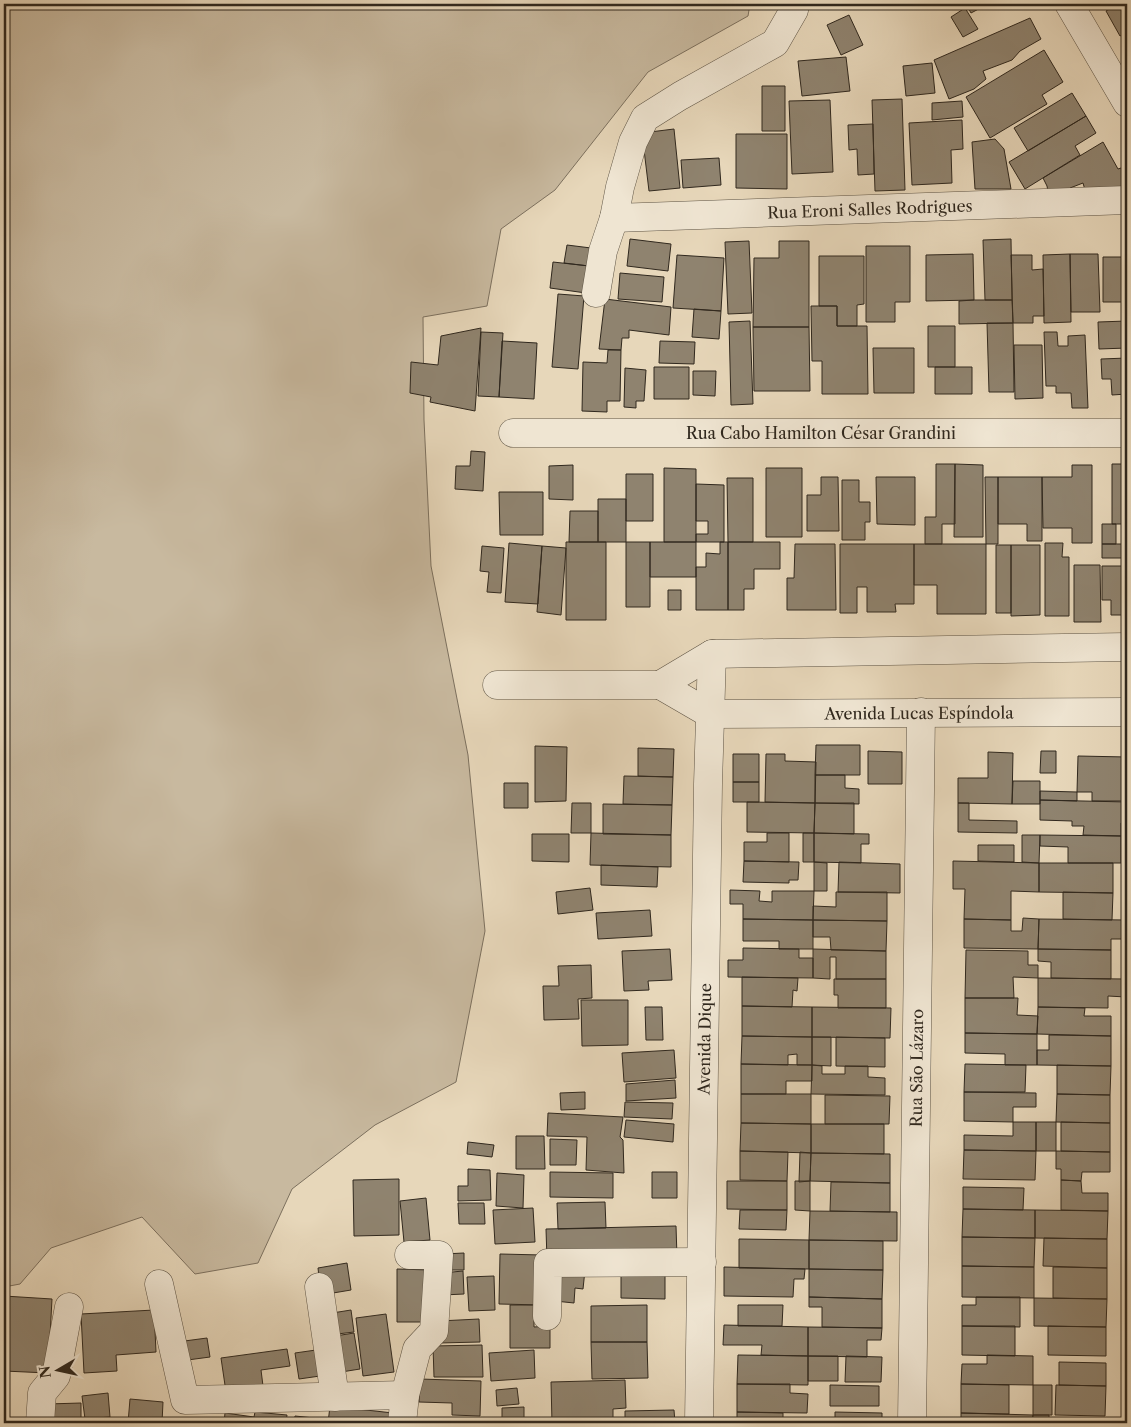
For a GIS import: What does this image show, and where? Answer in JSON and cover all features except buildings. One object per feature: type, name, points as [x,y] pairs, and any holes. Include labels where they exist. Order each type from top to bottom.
[{"type":"street","points":[[596,293],[603,251],[614,218],[620,187],[633,142],[645,118],[680,96],[775,44],[794,10],[795,4]]},
{"type":"street","points":[[1069,4],[1127,103]]},
{"type":"street","name":"Rua Eroni Salles Rodrigues","points":[[614,218],[1127,200]]},
{"type":"street","name":"Rua Cabo Hamilton César Grandini","points":[[513,432],[1127,433]]},
{"type":"street","points":[[660,685],[712,654],[1127,647]]},
{"type":"street","name":"Avenida Dique","points":[[699,1423],[712,654]]},
{"type":"street","points":[[498,685],[660,685],[710,714]]},
{"type":"street","name":"Rua São Lázaro","points":[[912,1423],[921,712]]},
{"type":"street","name":"Avenida Lucas Espíndola","points":[[710,714],[1127,712]]},
{"type":"street","points":[[402,1423],[406,1395],[417,1349],[434,1331],[439,1255],[409,1255]]},
{"type":"street","points":[[547,1316],[548,1263],[702,1262]]},
{"type":"street","points":[[159,1284],[184,1400],[406,1395]]},
{"type":"street","points":[[319,1287],[335,1397]]},
{"type":"street","points":[[40,1423],[42,1394],[56,1376],[69,1307]]},
{"type":"shaded area","points":[[4,4],[750,4],[748,16],[648,72],[555,190],[501,229],[487,306],[423,317],[424,420],[431,566],[468,755],[485,931],[456,1082],[375,1125],[292,1189],[258,1263],[195,1274],[142,1217],[51,1248],[20,1284],[4,1287]]}]
